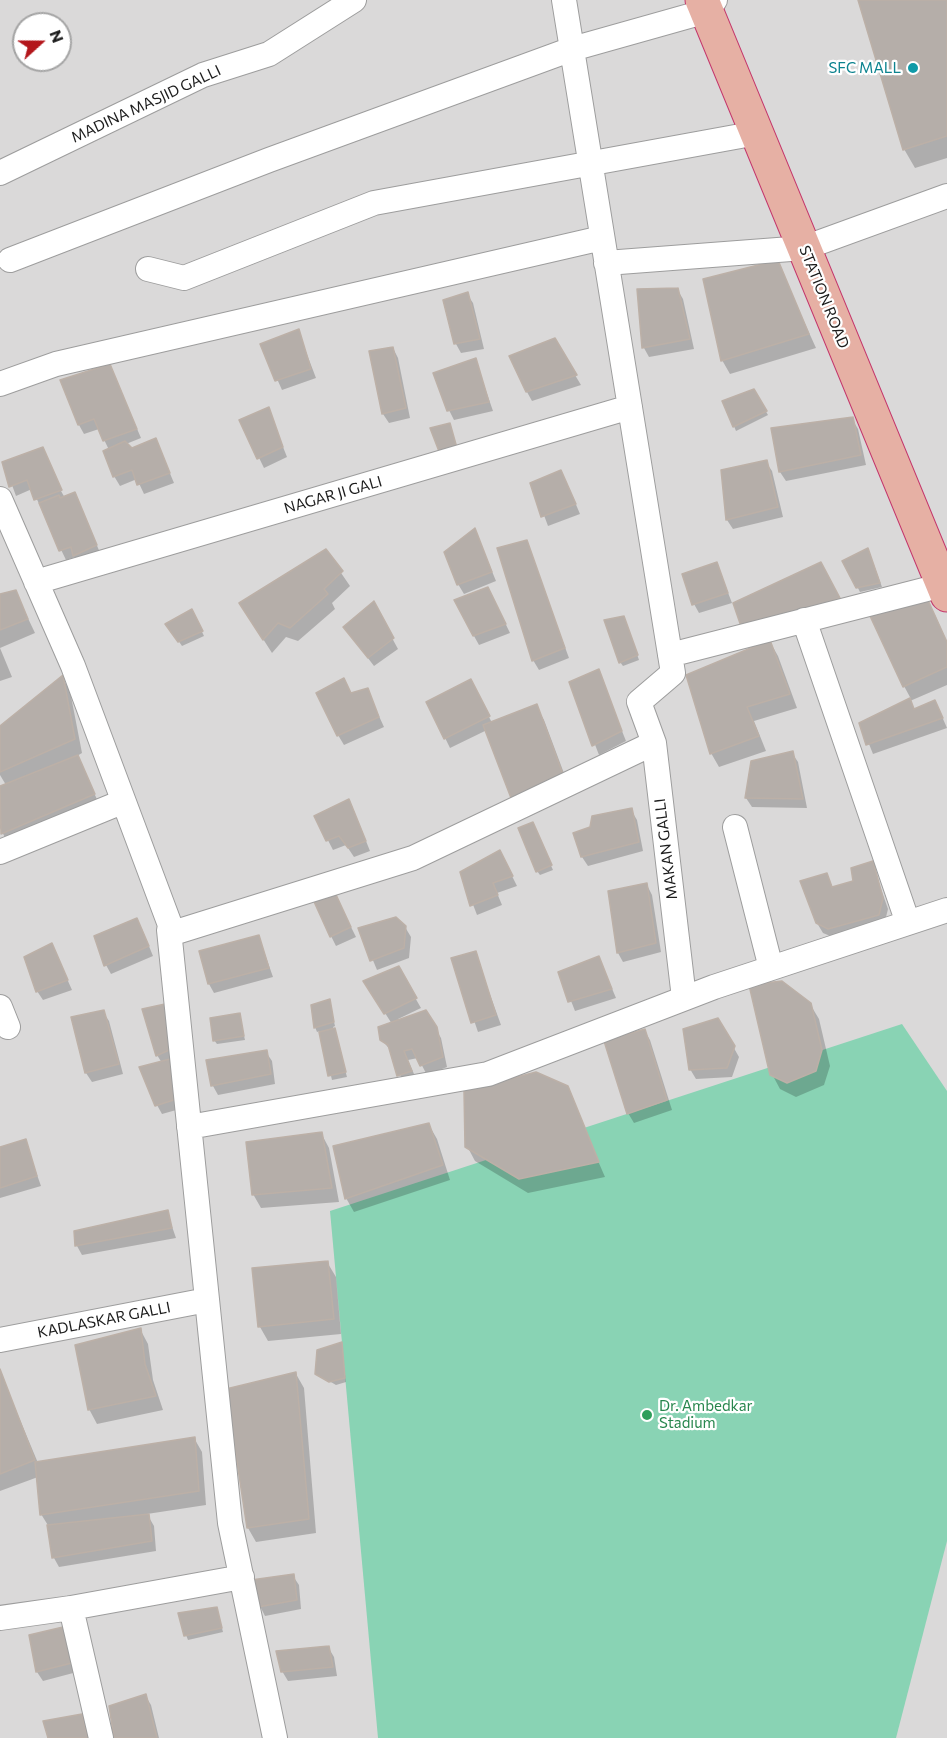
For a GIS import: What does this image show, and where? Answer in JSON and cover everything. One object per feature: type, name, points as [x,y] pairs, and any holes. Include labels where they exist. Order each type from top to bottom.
[{"type":"highway","name":"STATION ROAD","points":[[708,4],[757,133],[945,590]]},
{"type":"street","name":"MADINA MASJID GALLI","points":[[0,172],[203,75],[269,54],[354,0]]},
{"type":"street","points":[[564,0],[670,655],[804,620],[945,590]]},
{"type":"street","points":[[10,260],[269,160],[572,49],[708,4]]},
{"type":"street","points":[[148,269],[184,278],[374,203],[757,133]]},
{"type":"street","points":[[606,263],[804,248],[947,196]]},
{"type":"street","points":[[0,384],[56,364],[603,238]]},
{"type":"street","name":"NAGAR JI GALI","points":[[36,582],[630,408]]},
{"type":"street","points":[[0,499],[73,666],[122,802],[173,933]]},
{"type":"street","points":[[804,620],[908,923]]},
{"type":"street","name":"MAKAN GALLI","points":[[670,655],[673,673],[639,702],[654,743],[684,998]]},
{"type":"street","points":[[275,1738],[230,1523],[169,930],[173,933],[413,858],[654,743]]},
{"type":"street","points":[[0,852],[122,802]]},
{"type":"street","points":[[735,827],[771,968]]},
{"type":"street","points":[[189,1127],[488,1074],[684,998],[947,910]]},
{"type":"street","name":"KADLASKAR GALLI","points":[[0,1340],[207,1300]]},
{"type":"street","points":[[0,1618],[71,1608],[242,1577]]},
{"type":"street","points":[[71,1608],[100,1738]]},
{"type":"shaded area","points":[[0,0],[947,0],[947,1738],[0,1738]]},
{"type":"green space","name":"Dr. Ambedkar Stadium","points":[[902,1024],[947,1091],[947,1541],[896,1738],[378,1738],[330,1211]]},
{"type":"building","name":"SFC MALL","points":[[858,0],[947,0],[947,136],[903,150]]},
{"type":"building","points":[[778,260],[809,334],[721,361],[703,279]]},
{"type":"building","points":[[678,288],[690,339],[642,348],[637,289]]},
{"type":"building","points":[[468,292],[480,339],[454,344],[443,300]]},
{"type":"building","points":[[299,329],[311,369],[275,381],[260,344]]},
{"type":"building","points":[[555,338],[577,375],[526,392],[509,356]]},
{"type":"building","points":[[393,347],[406,408],[382,414],[369,351]]},
{"type":"building","points":[[476,358],[489,402],[447,411],[433,373]]},
{"type":"building","points":[[110,364],[137,429],[103,441],[94,419],[78,425],[60,380]]},
{"type":"building","points":[[754,389],[767,411],[733,427],[722,401]]},
{"type":"building","points":[[269,407],[283,447],[257,459],[239,420]]},
{"type":"building","points":[[853,417],[861,455],[779,472],[771,428]]},
{"type":"building","points":[[450,423],[457,448],[440,454],[430,428]]},
{"type":"building","points":[[156,438],[170,473],[137,485],[132,470],[113,477],[103,451],[125,441],[132,448]]},
{"type":"building","points":[[43,447],[62,490],[34,500],[27,480],[9,487],[2,462]]},
{"type":"building","points":[[767,460],[778,507],[726,520],[721,470]]},
{"type":"building","points":[[561,470],[576,504],[541,517],[530,483]]},
{"type":"building","points":[[75,492],[97,545],[73,556],[71,547],[59,551],[39,503],[59,495],[60,498]]},
{"type":"building","points":[[475,528],[492,572],[457,585],[444,552]]},
{"type":"building","points":[[527,540],[565,648],[532,661],[497,548]]},
{"type":"building","points":[[868,548],[880,583],[856,588],[842,561]]},
{"type":"building","points":[[326,549],[343,571],[324,589],[328,594],[290,628],[278,623],[263,640],[239,603]]},
{"type":"building","points":[[717,562],[728,593],[692,605],[682,574]]},
{"type":"building","points":[[821,562],[840,598],[744,635],[733,603]]},
{"type":"building","points":[[488,587],[506,624],[473,636],[454,600]]},
{"type":"building","points":[[16,590],[28,619],[0,630],[0,594]]},
{"type":"building","points":[[927,598],[947,642],[947,667],[903,687],[870,616]]},
{"type":"building","points":[[374,601],[394,638],[368,658],[343,627]]},
{"type":"building","points":[[192,609],[203,631],[178,642],[165,624]]},
{"type":"building","points":[[624,616],[638,655],[619,663],[604,620]]},
{"type":"building","points":[[770,640],[790,694],[747,707],[759,736],[710,754],[686,675]]},
{"type":"building","points":[[599,669],[622,731],[592,746],[569,682]]},
{"type":"building","points":[[63,675],[75,739],[0,772],[0,726]]},
{"type":"building","points":[[344,678],[351,693],[368,688],[379,717],[337,736],[316,693]]},
{"type":"building","points":[[471,679],[490,716],[444,739],[426,702]]},
{"type":"building","points":[[910,698],[914,709],[935,700],[943,718],[866,745],[859,723]]},
{"type":"building","points":[[537,704],[564,777],[511,798],[483,725]]},
{"type":"building","points":[[793,751],[803,799],[745,798],[751,761]]},
{"type":"building","points":[[78,755],[95,794],[1,834],[0,786]]},
{"type":"building","points":[[349,799],[366,841],[348,848],[339,836],[326,841],[314,816]]},
{"type":"building","points":[[632,808],[639,842],[581,857],[573,833],[590,827],[592,816]]},
{"type":"building","points":[[533,822],[552,865],[536,872],[518,828]]},
{"type":"building","points":[[500,850],[513,876],[493,883],[498,895],[470,906],[460,872]]},
{"type":"building","points":[[873,861],[883,898],[879,915],[828,929],[816,923],[800,881],[827,873],[832,887],[853,881],[851,868]]},
{"type":"building","points":[[647,883],[656,943],[617,953],[608,891]]},
{"type":"building","points":[[332,886],[351,927],[330,937],[311,895]]},
{"type":"building","points":[[396,917],[406,926],[404,948],[370,961],[358,928]]},
{"type":"building","points":[[137,918],[149,946],[104,966],[94,936]]},
{"type":"building","points":[[259,935],[269,968],[208,984],[199,951]]},
{"type":"building","points":[[52,943],[68,980],[36,992],[24,957]]},
{"type":"building","points":[[476,951],[496,1015],[471,1023],[451,958]]},
{"type":"building","points":[[599,956],[612,989],[568,1002],[558,972]]},
{"type":"building","points":[[399,966],[417,998],[384,1014],[363,981]]},
{"type":"building","points":[[782,981],[811,1003],[822,1050],[816,1071],[787,1083],[770,1075],[749,985]]},
{"type":"building","points":[[330,999],[334,1022],[314,1028],[311,1005]]},
{"type":"building","points":[[165,1004],[176,1047],[156,1056],[142,1009]]},
{"type":"building","points":[[104,1010],[119,1064],[85,1073],[71,1017]]},
{"type":"building","points":[[426,1010],[437,1027],[443,1057],[420,1066],[412,1049],[404,1051],[412,1071],[397,1076],[388,1045],[380,1040],[378,1027]]},
{"type":"building","points":[[240,1013],[244,1036],[213,1041],[210,1018]]},
{"type":"building","points":[[718,1018],[735,1046],[727,1068],[689,1070],[683,1029]]},
{"type":"building","points":[[335,1028],[346,1072],[328,1076],[319,1032]]},
{"type":"building","points":[[645,1029],[667,1100],[627,1114],[604,1041]]},
{"type":"building","points":[[267,1050],[271,1074],[211,1086],[206,1060]]},
{"type":"building","points":[[170,1059],[183,1097],[155,1106],[139,1067]]},
{"type":"building","points":[[536,1072],[568,1086],[599,1162],[519,1179],[465,1147],[464,1091]]},
{"type":"building","points":[[429,1123],[443,1165],[345,1199],[333,1146]]},
{"type":"building","points":[[322,1132],[332,1188],[252,1195],[246,1142]]},
{"type":"building","points":[[26,1139],[37,1176],[0,1188],[0,1147]]},
{"type":"building","points":[[168,1210],[172,1228],[75,1246],[74,1231]]},
{"type":"building","points":[[328,1261],[334,1319],[258,1327],[252,1268]]},
{"type":"building","points":[[141,1328],[145,1364],[156,1396],[88,1410],[75,1345]]},
{"type":"building","points":[[342,1342],[345,1378],[329,1382],[315,1374],[317,1350]]},
{"type":"building","points":[[0,1369],[35,1460],[0,1474]]},
{"type":"building","points":[[296,1372],[309,1519],[247,1528],[226,1389]]},
{"type":"building","points":[[195,1437],[199,1491],[40,1515],[35,1462]]},
{"type":"building","points":[[149,1514],[152,1541],[52,1558],[47,1525]]},
{"type":"building","points":[[294,1574],[297,1600],[258,1607],[251,1580]]},
{"type":"building","points":[[217,1607],[222,1628],[184,1636],[178,1613]]},
{"type":"building","points":[[63,1627],[72,1663],[36,1672],[29,1635]]},
{"type":"building","points":[[329,1646],[333,1667],[281,1672],[276,1651]]},
{"type":"building","points":[[146,1694],[157,1738],[114,1738],[109,1706]]},
{"type":"building","points":[[82,1714],[88,1738],[48,1738],[43,1721]]},
{"type":"place","name":"SFC MALL","points":[[913,68]]},
{"type":"place","name":"Dr. Ambedkar Stadium","points":[[647,1415]]}]
